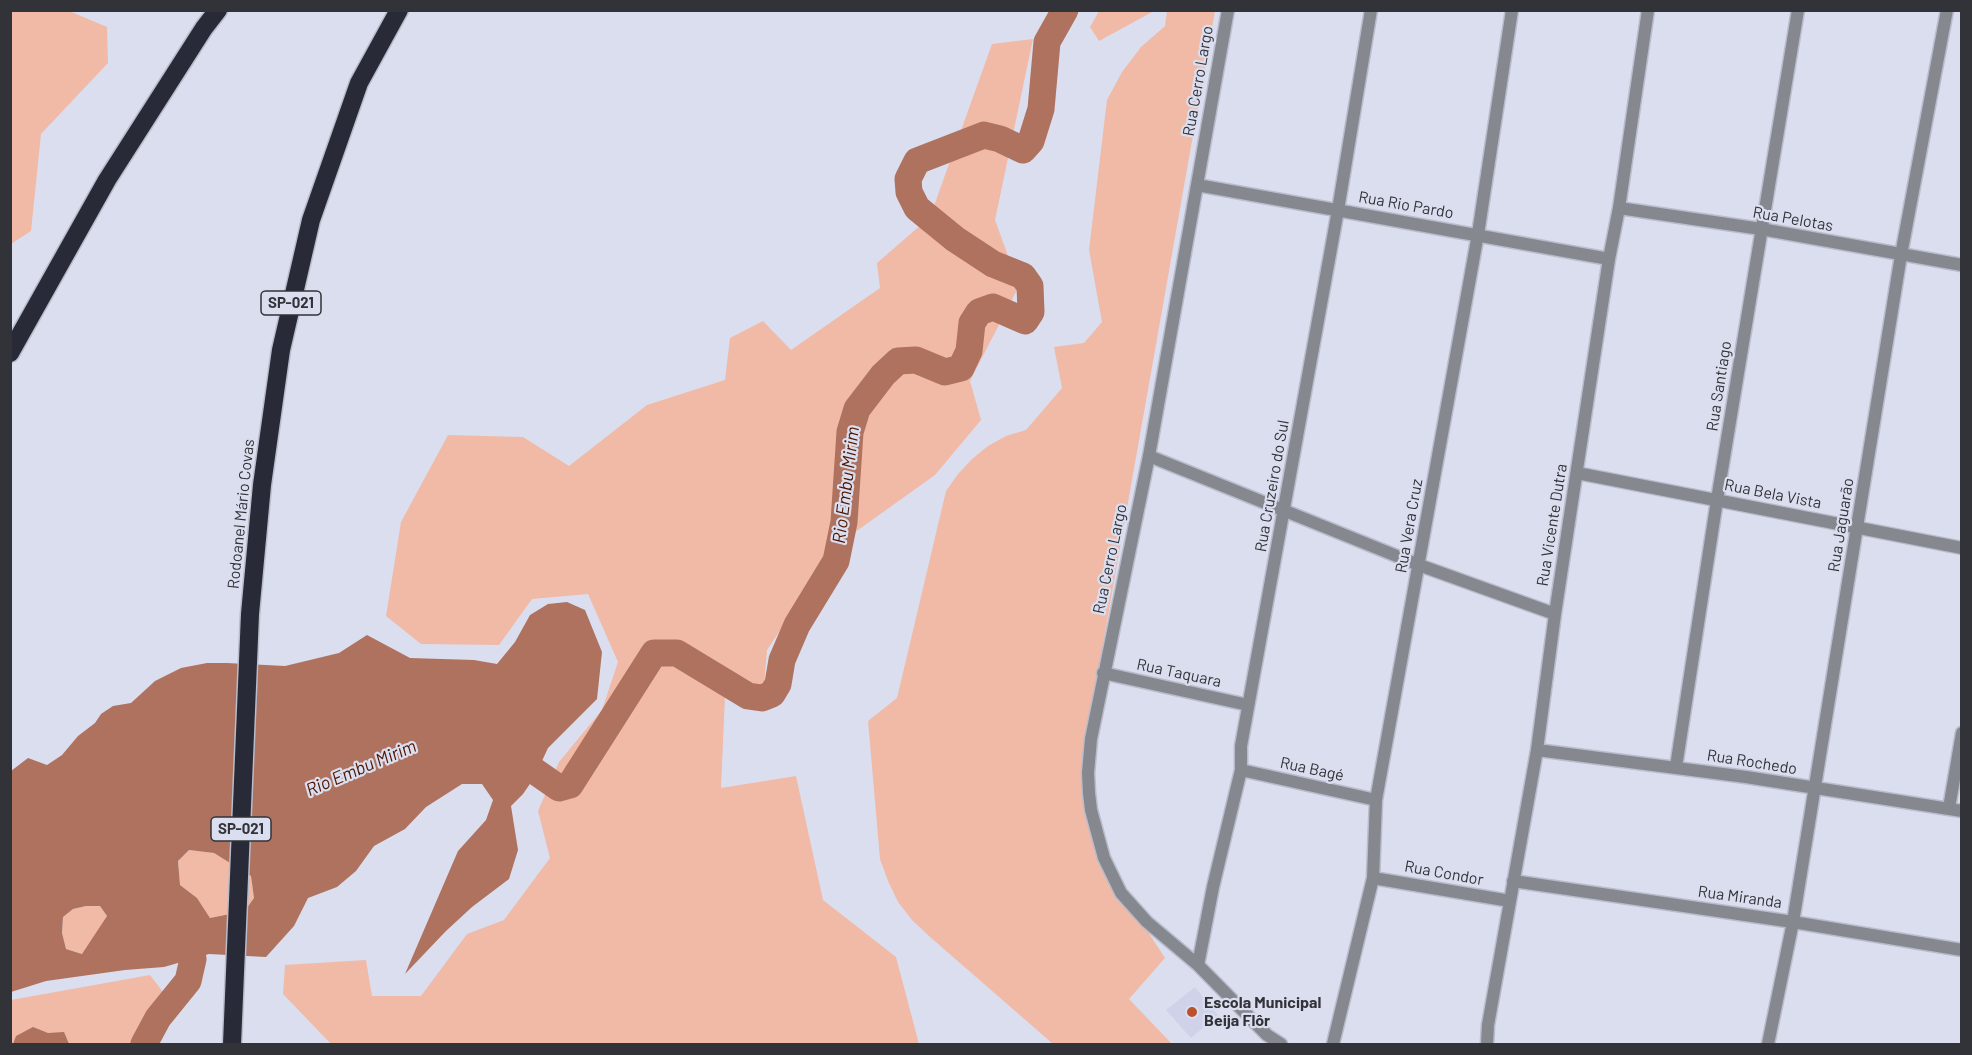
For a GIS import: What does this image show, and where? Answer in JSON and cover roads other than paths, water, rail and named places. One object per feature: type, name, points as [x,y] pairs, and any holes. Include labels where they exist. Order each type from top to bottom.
[{"type":"highway","points":[[10,353],[107,180],[204,28],[218,10]]},
{"type":"highway","name":"Rodoanel Mário Covas","points":[[232,1044],[250,614],[262,485],[280,350],[311,220],[359,83],[399,10]]},
{"type":"street","name":"Rua Cerro Largo","points":[[1228,10],[1149,456],[1103,673],[1091,739],[1088,773],[1091,810],[1104,858],[1121,893],[1147,922],[1198,965],[1267,1035],[1281,1044]]},
{"type":"street","name":"Rua Cruzeiro do Sul","points":[[1198,965],[1213,887],[1241,770],[1241,746],[1248,705],[1338,210],[1371,10]]},
{"type":"street","name":"Rua Vera Cruz","points":[[1334,1044],[1373,878],[1376,800],[1478,234],[1512,10]]},
{"type":"street","name":"Rua Vicente Dutra","points":[[1487,1044],[1488,1025],[1537,750],[1555,614],[1648,10]]},
{"type":"street","name":"Rua Santiago","points":[[1676,767],[1717,500],[1798,10]]},
{"type":"street","name":"Rua Jaguarão","points":[[1768,1044],[1793,922],[1901,255],[1947,10]]},
{"type":"street","name":"Rua Rio Pardo","points":[[1197,185],[1609,259]]},
{"type":"street","name":"Rua Pelotas","points":[[1619,208],[1761,229],[1962,265]]},
{"type":"street","points":[[1149,456],[1419,566],[1555,614]]},
{"type":"street","name":"Rua Bela Vista","points":[[1578,473],[1962,548]]},
{"type":"street","name":"Rua Taquara","points":[[1103,673],[1248,705]]},
{"type":"street","points":[[1955,809],[1962,734]]},
{"type":"street","name":"Rua Rochedo","points":[[1537,750],[1676,767],[1955,809]]},
{"type":"street","name":"Rua Bagé","points":[[1241,770],[1376,800]]},
{"type":"street","name":"Rua Condor","points":[[1373,878],[1510,901]]},
{"type":"street","name":"Rua Miranda","points":[[1513,881],[1793,922],[1962,950]]},
{"type":"water","points":[[567,602],[585,610],[602,652],[597,699],[548,748],[534,778],[511,806],[518,850],[509,879],[472,907],[405,974],[458,851],[486,820],[493,800],[482,784],[462,784],[426,807],[405,829],[374,846],[356,871],[337,887],[308,898],[294,926],[266,957],[209,954],[164,967],[46,981],[11,992],[11,771],[28,758],[47,765],[62,755],[78,736],[95,723],[101,714],[113,706],[131,703],[155,681],[181,668],[207,663],[285,666],[339,653],[367,635],[410,658],[474,660],[497,664],[515,642],[530,615],[548,604]],"holes":[[[189,850],[214,853],[251,876],[254,898],[246,909],[210,918],[197,898],[180,885],[178,861]],[[100,906],[107,916],[82,954],[66,949],[62,933],[63,917],[73,909]]]},
{"type":"water","points":[[33,1027],[48,1033],[64,1032],[69,1044],[13,1044],[16,1036]]},
{"type":"waterway","name":"Rio Embu Mirim","points":[[503,758],[536,772],[559,788],[570,785],[654,653],[677,653],[748,696],[762,698],[772,694],[778,684],[782,660],[797,625],[836,561],[844,522],[850,432],[857,409],[883,375],[898,361],[916,360],[945,372],[961,368],[969,351],[972,323],[979,312],[993,307],[1025,321],[1031,312],[1030,286],[1023,276],[993,264],[955,239],[917,208],[909,192],[908,179],[917,161],[984,135],[1000,139],[1023,150],[1031,141],[1041,109],[1047,42],[1065,10]]},
{"type":"waterway","name":"Rio Embu Mirim","points":[[144,1044],[158,1018],[188,981],[193,959],[181,924]]},
{"type":"place","name":"Escola Municipal Beija Flôr","points":[[1192,1012]]}]
